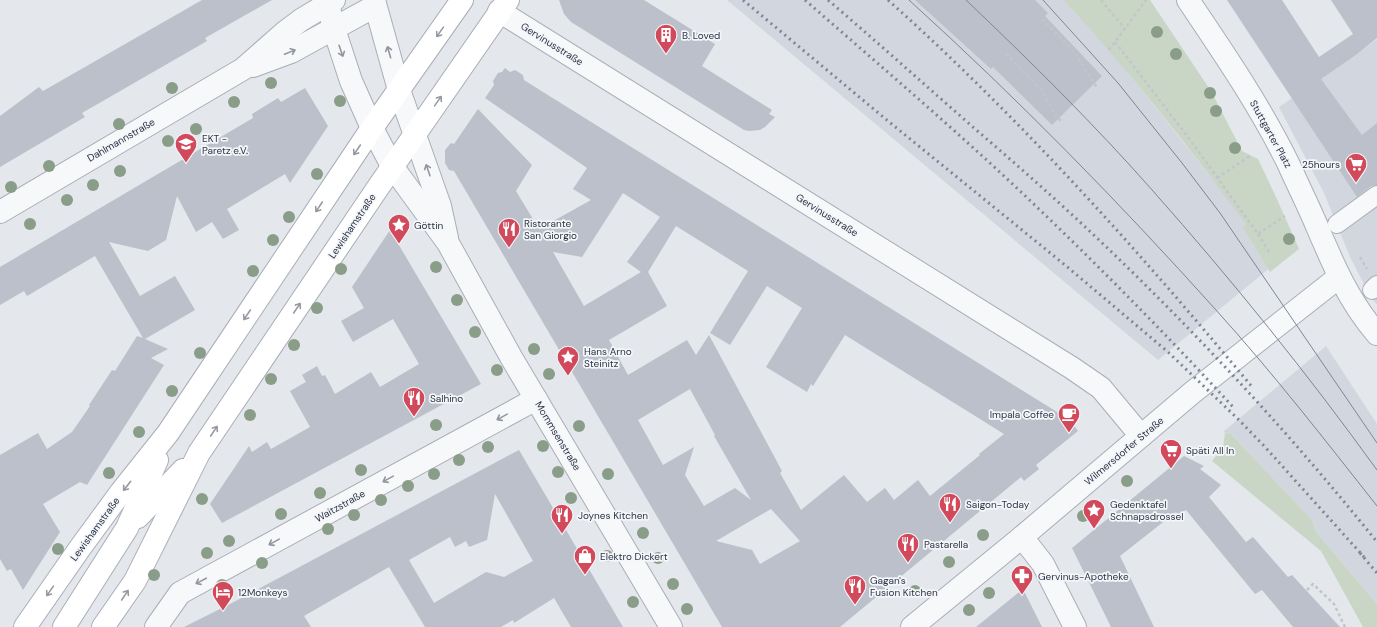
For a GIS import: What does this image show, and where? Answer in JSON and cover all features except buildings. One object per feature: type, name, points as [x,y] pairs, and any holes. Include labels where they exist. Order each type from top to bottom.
[{"type":"main road","name":"Lewishamstraße","points":[[25,627],[121,492],[168,433],[372,128],[462,0]]},
{"type":"main road","name":"Lewishamstraße","points":[[103,627],[134,581],[199,453],[392,166],[503,6]]},
{"type":"main road","name":"Lewishamstraße","points":[[64,627],[127,528],[168,433]]},
{"type":"main road","name":"Lewishamstraße","points":[[127,528],[199,453]]},
{"type":"street","name":"Stuttgarter Platz","points":[[1188,0],[1235,71],[1273,135],[1287,162],[1339,277],[1358,310],[1377,334]]},
{"type":"street","points":[[329,1],[334,29],[351,81],[372,128]]},
{"type":"street","name":"Dahlmannstraße","points":[[0,212],[243,69],[285,32],[329,1]]},
{"type":"street","points":[[375,3],[399,90],[415,133]]},
{"type":"street","name":"Dahlmannstraße","points":[[243,69],[291,52],[334,29],[375,3]]},
{"type":"street","name":"Gervinusstraße","points":[[503,6],[1072,368],[1101,388],[1141,436]]},
{"type":"street","name":"Mommsenstraße","points":[[372,128],[392,166],[448,243],[511,357],[671,627]]},
{"type":"street","name":"Mommsenstraße","points":[[415,133],[440,206],[448,243]]},
{"type":"street","points":[[1337,224],[1377,195]]},
{"type":"street","name":"Wilmersdorfer Straße","points":[[912,627],[1022,537],[1193,392],[1339,277]]},
{"type":"street","name":"Waitzstraße","points":[[156,627],[180,593],[536,399]]},
{"type":"street","points":[[1022,537],[1043,564],[1075,627]]},
{"type":"path","points":[[1101,0],[1124,29]]},
{"type":"path","points":[[1109,50],[1146,0]]},
{"type":"path","points":[[1042,18],[1076,54],[1092,81],[1098,87]]},
{"type":"path","points":[[1114,42],[1217,178],[1270,253]]},
{"type":"path","points":[[1006,54],[1041,90],[1057,117],[1062,122]]},
{"type":"path","points":[[1217,178],[1250,156]]},
{"type":"path","points":[[1258,234],[1284,216]]},
{"type":"path","points":[[1308,590],[1313,584],[1334,604],[1345,627]]},
{"type":"shaded area","points":[[727,0],[1066,0],[1095,31],[1270,252],[1272,266],[1158,360]]},
{"type":"shaded area","points":[[1377,39],[1377,305],[1369,294],[1350,257],[1324,193],[1279,107]]},
{"type":"shaded area","points":[[1326,346],[1377,424],[1377,604],[1316,532],[1312,520],[1232,435],[1223,432]]},
{"type":"green space","points":[[1064,0],[1150,0],[1211,91],[1242,151],[1258,159],[1299,249],[1270,272],[1243,227],[1246,224],[1181,138]]},
{"type":"green space","points":[[1225,433],[1231,434],[1312,520],[1316,532],[1377,604],[1377,627],[1363,627],[1321,551],[1212,461],[1223,447]]},
{"type":"tram line","points":[[909,0],[1067,151],[1179,270],[1278,382],[1377,506]]},
{"type":"tram line","points":[[966,0],[1085,117],[1131,166],[1240,293],[1351,434],[1377,470]]},
{"type":"tram line","points":[[1043,0],[1118,83],[1220,213],[1377,443]]},
{"type":"railway","points":[[743,0],[888,121],[1065,265],[1168,352],[1266,448],[1364,557]]},
{"type":"railway","points":[[805,0],[994,166],[1129,298],[1234,408]]},
{"type":"railway","points":[[828,0],[1037,183],[1172,311],[1277,424],[1377,542]]},
{"type":"railway","points":[[888,0],[985,92],[1078,187],[1167,286],[1253,388]]},
{"type":"railway","points":[[1360,553],[1377,573]]},
{"type":"place","name":"B. Loved","points":[[666,54]]},
{"type":"place","name":"EKT - Paretz e.V.","points":[[186,164]]},
{"type":"place","name":"25hours","points":[[1356,184]]},
{"type":"place","name":"Göttin","points":[[399,244]]},
{"type":"place","name":"Ristorante San Giorgio","points":[[509,248]]},
{"type":"place","name":"Hans Arno Steinitz","points":[[568,376]]},
{"type":"place","name":"Salhino","points":[[414,418]]},
{"type":"place","name":"Impala Coffee","points":[[1069,434]]},
{"type":"place","name":"Späti All In","points":[[1171,470]]},
{"type":"place","name":"Saigon-Today","points":[[950,524]]},
{"type":"place","name":"Gedenktafel Schnapsdrossel","points":[[1094,530]]},
{"type":"place","name":"Joynes Kitchen","points":[[562,534]]},
{"type":"place","name":"Pastarella","points":[[908,564]]},
{"type":"place","name":"Elektro Dickert","points":[[585,576]]},
{"type":"place","name":"Gervinus-Apotheke","points":[[1022,596]]},
{"type":"place","name":"Gagan's Fusion Kitchen","points":[[855,606]]},
{"type":"place","name":"12Monkeys","points":[[223,612]]}]
